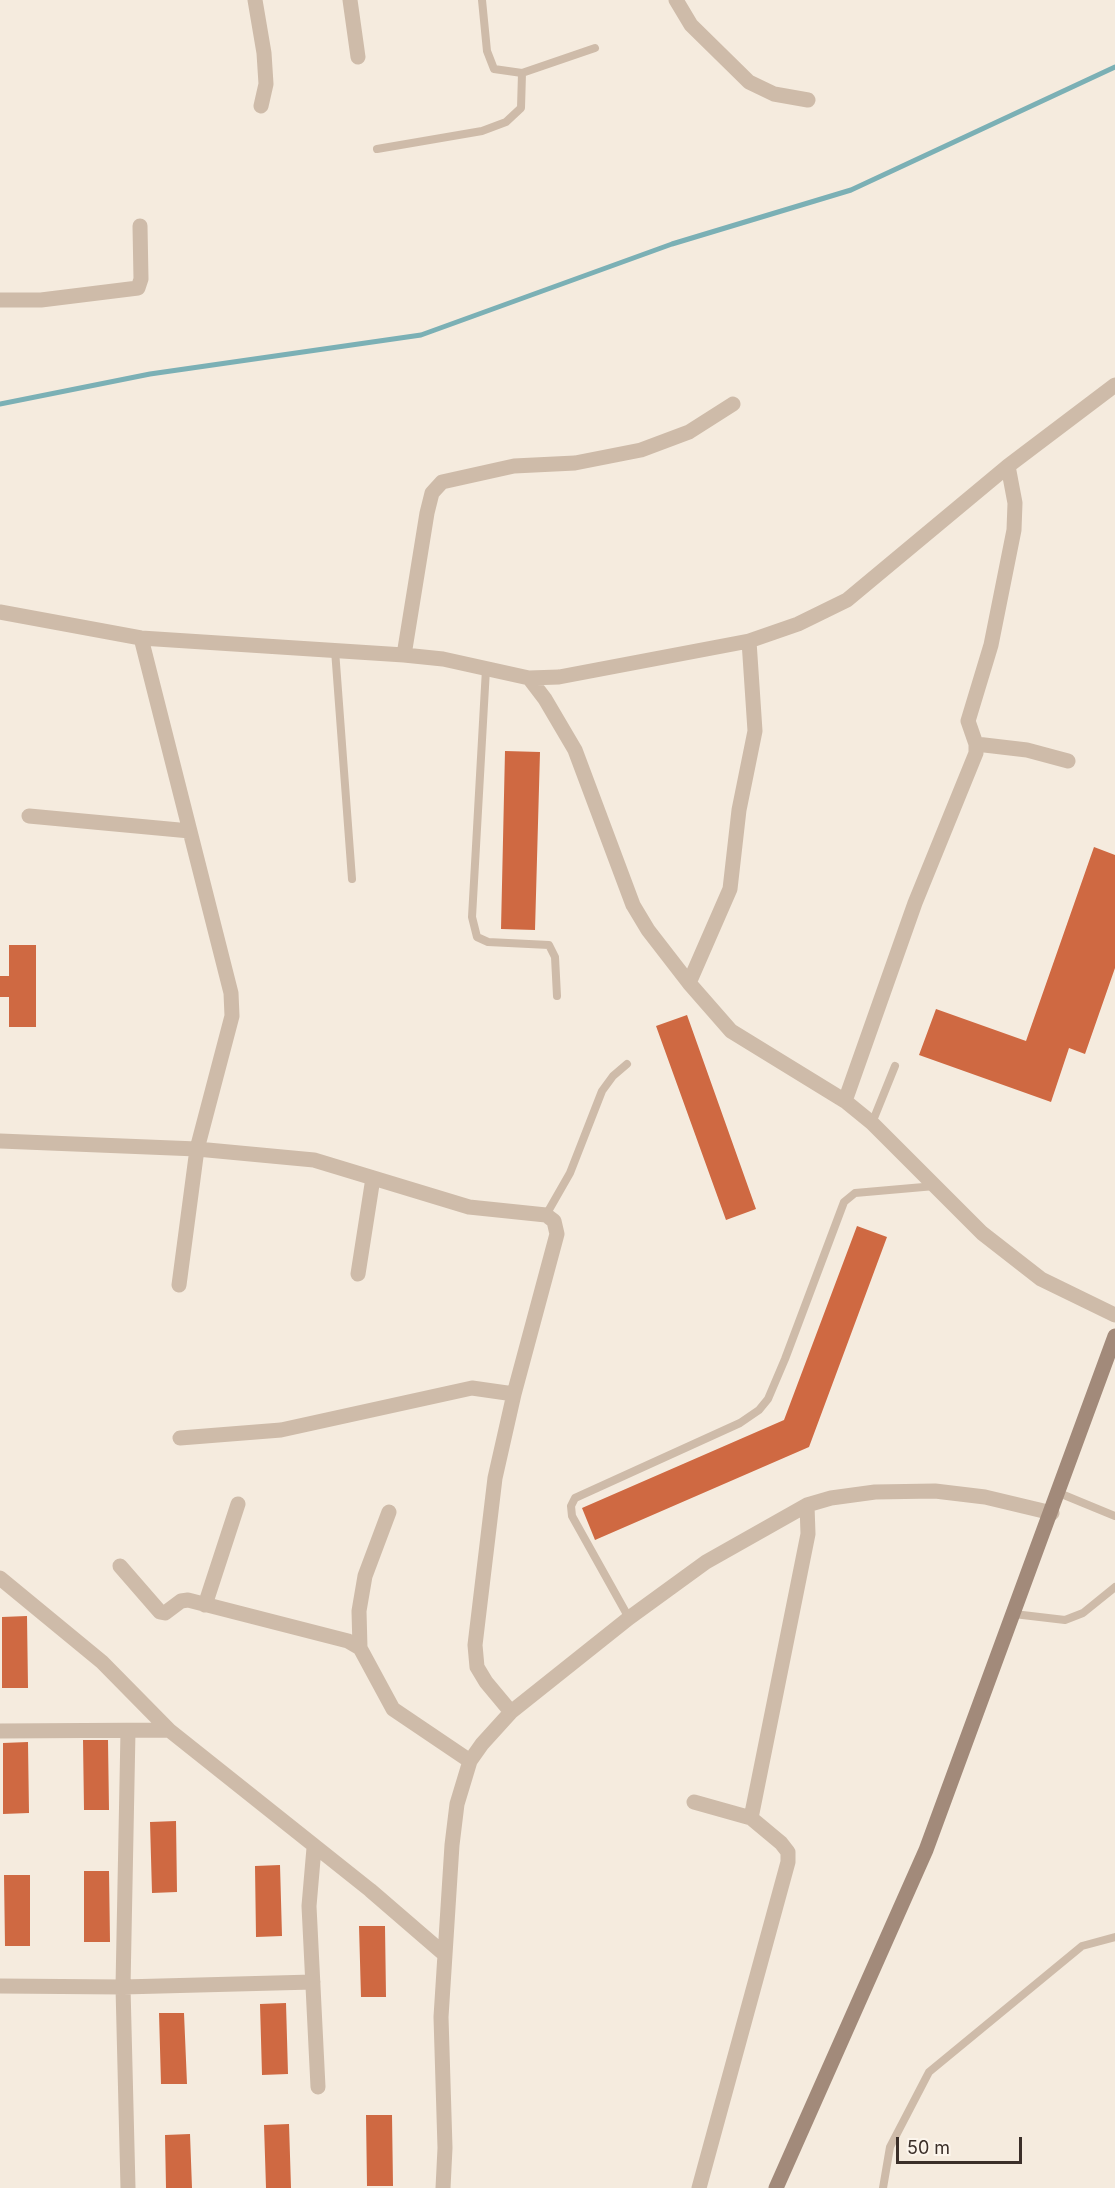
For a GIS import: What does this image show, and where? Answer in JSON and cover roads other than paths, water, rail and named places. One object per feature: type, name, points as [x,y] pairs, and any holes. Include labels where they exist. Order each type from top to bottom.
[{"type":"main road","points":[[776,2188],[926,1850],[1052,1513],[1115,1336]]},
{"type":"street","points":[[255,0],[264,53],[266,84],[261,106]]},
{"type":"street","points":[[350,0],[358,57]]},
{"type":"street","points":[[676,0],[691,26],[749,82],[774,94],[808,100]]},
{"type":"street","points":[[0,300],[41,300],[138,288],[141,279],[140,226]]},
{"type":"street","points":[[0,612],[141,638],[443,659],[529,678],[559,677],[749,641],[798,624],[847,600],[1008,466],[1115,385]]},
{"type":"street","points":[[404,655],[427,513],[432,493],[442,482],[514,466],[575,463],[641,450],[688,432],[733,404]]},
{"type":"street","points":[[845,1101],[915,903],[976,753],[969,716],[991,645],[1014,530],[1015,502],[1008,466]]},
{"type":"street","points":[[141,638],[231,993],[232,1016],[197,1149],[179,1285]]},
{"type":"street","points":[[688,983],[730,889],[739,810],[755,731],[749,641]]},
{"type":"street","points":[[529,678],[545,699],[575,750],[633,905],[648,930],[688,983],[731,1031],[845,1101],[872,1123],[982,1233],[1041,1279],[1115,1315]]},
{"type":"street","points":[[976,744],[1027,750],[1068,761]]},
{"type":"street","points":[[28,816],[190,831]]},
{"type":"street","points":[[0,1141],[197,1149],[314,1160],[469,1207],[546,1215],[554,1221],[557,1234],[514,1394],[495,1479],[475,1645],[477,1666],[486,1682],[511,1712]]},
{"type":"street","points":[[358,1274],[373,1178]]},
{"type":"street","points":[[180,1438],[281,1430],[472,1388],[514,1394]]},
{"type":"street","points":[[443,2188],[443,1953],[457,1804],[470,1761],[511,1712],[629,1618],[706,1562],[807,1505],[831,1498],[875,1492],[935,1491],[984,1497],[1052,1513]]},
{"type":"street","points":[[205,1605],[238,1504]]},
{"type":"street","points":[[751,1818],[808,1534],[807,1505]]},
{"type":"street","points":[[389,1512],[365,1576],[359,1611],[360,1648],[393,1709],[470,1761]]},
{"type":"street","points":[[120,1566],[160,1612],[165,1613],[181,1600],[348,1641],[360,1648]]},
{"type":"street","points":[[0,1578],[102,1662],[169,1730],[314,1848],[370,1890],[443,1953]]},
{"type":"street","points":[[0,1731],[169,1730]]},
{"type":"street","points":[[128,1731],[123,1987],[128,2188]]},
{"type":"street","points":[[693,1802],[751,1818],[781,1843],[788,1852],[788,1862],[699,2188]]},
{"type":"street","points":[[314,1848],[309,1906],[318,2087]]},
{"type":"street","points":[[0,1986],[123,1987],[313,1982]]},
{"type":"lane","points":[[482,0],[487,51],[494,69],[522,73],[595,48]]},
{"type":"lane","points":[[377,149],[482,131],[506,122],[521,108],[522,73]]},
{"type":"lane","points":[[335,651],[352,879]]},
{"type":"lane","points":[[486,669],[472,917],[477,937],[488,942],[549,945],[555,957],[556,996]]},
{"type":"lane","points":[[546,1215],[570,1173],[602,1091],[613,1076],[627,1065]]},
{"type":"lane","points":[[872,1123],[895,1066]]},
{"type":"lane","points":[[629,1618],[572,1516],[571,1506],[575,1498],[740,1423],[759,1410],[768,1399],[785,1359],[844,1202],[855,1193],[935,1186]]},
{"type":"lane","points":[[1059,1493],[1115,1516]]},
{"type":"lane","points":[[1014,1614],[1065,1620],[1083,1614],[1115,1587]]},
{"type":"lane","points":[[883,2188],[890,2147],[929,2072],[1082,1946],[1115,1937]]},
{"type":"waterway","points":[[0,404],[150,374],[421,335],[672,244],[851,190],[1115,67]]}]
